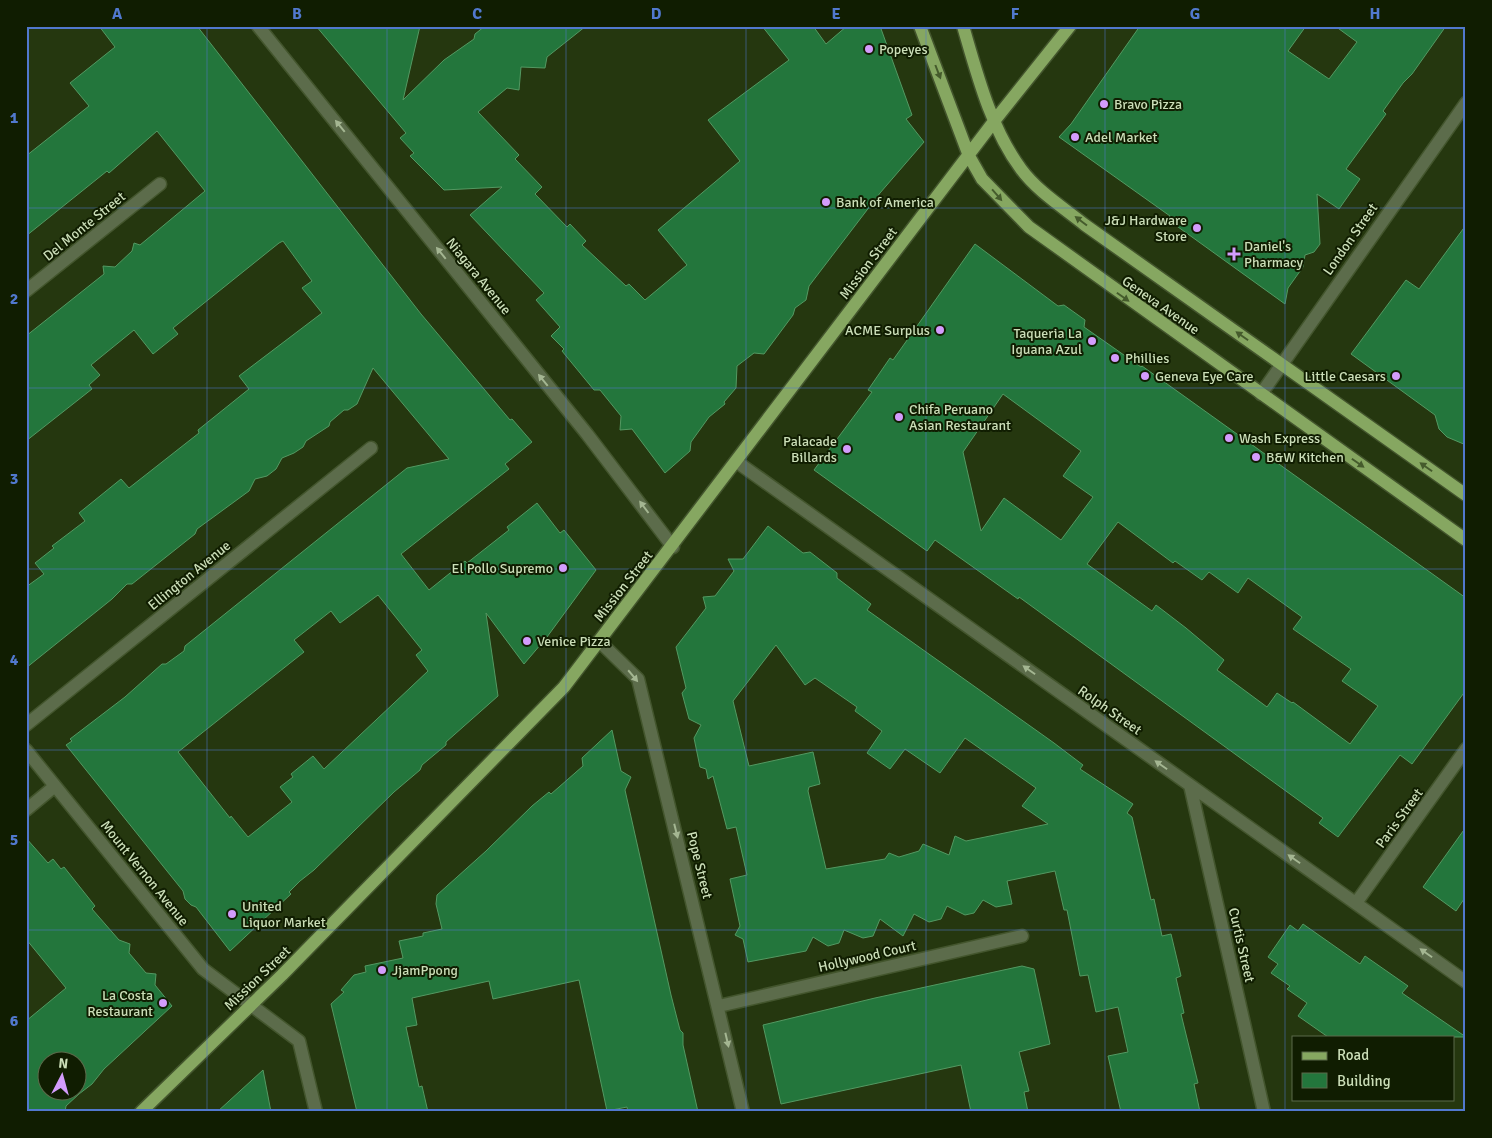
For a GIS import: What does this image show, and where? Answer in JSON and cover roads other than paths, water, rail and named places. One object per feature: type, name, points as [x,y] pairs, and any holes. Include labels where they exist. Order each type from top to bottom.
[{"type":"main road","name":"Geneva Avenue","points":[[920,26],[969,156],[982,179],[1029,227],[1466,540]]},
{"type":"main road","name":"Geneva Avenue","points":[[964,26],[974,65],[1006,145],[1022,170],[1053,200],[1466,495]]},
{"type":"main road","name":"Mission Street","points":[[141,1112],[282,975],[564,687],[737,462],[995,120],[1070,26]]},
{"type":"street","name":"Niagara Avenue","points":[[258,26],[587,434],[673,546]]},
{"type":"street","name":"London Street","points":[[1261,394],[1466,103]]},
{"type":"street","name":"Del Monte Street","points":[[26,291],[160,184]]},
{"type":"street","name":"Ellington Avenue","points":[[26,725],[371,448]]},
{"type":"street","name":"Rolph Street","points":[[737,462],[1466,982]]},
{"type":"street","name":"Pope Street","points":[[599,641],[638,679],[719,1006],[743,1112]]},
{"type":"street","name":"Paris Street","points":[[1356,903],[1466,749]]},
{"type":"street","name":"Mount Vernon Avenue","points":[[26,750],[203,970],[299,1041],[316,1112]]},
{"type":"street","name":"Curtis Street","points":[[1190,785],[1264,1112]]},
{"type":"street","points":[[26,810],[55,786]]},
{"type":"street","name":"Hollywood Court","points":[[719,1006],[1022,936]]},
{"type":"place","name":"Popeyes","points":[[869,49]]},
{"type":"place","name":"Bravo Pizza","points":[[1104,104]]},
{"type":"place","name":"Adel Market","points":[[1075,137]]},
{"type":"place","name":"Bank of America","points":[[826,202]]},
{"type":"place","name":"J&J Hardware Store","points":[[1197,228]]},
{"type":"place","name":"Daniel's Pharmacy","points":[[1234,254]]},
{"type":"place","name":"ACME Surplus","points":[[940,330]]},
{"type":"place","name":"Taqueria La Iguana Azul","points":[[1092,341]]},
{"type":"place","name":"Phillies","points":[[1115,358]]},
{"type":"place","name":"Geneva Eye Care","points":[[1145,376]]},
{"type":"place","name":"Little Caesars","points":[[1396,376]]},
{"type":"place","name":"Chifa Peruano Asian Restaurant","points":[[899,417]]},
{"type":"place","name":"Wash Express","points":[[1229,438]]},
{"type":"place","name":"Palacade Billards","points":[[847,449]]},
{"type":"place","name":"B&W Kitchen","points":[[1256,457]]},
{"type":"place","name":"El Pollo Supremo","points":[[563,568]]},
{"type":"place","name":"Venice Pizza","points":[[527,641]]},
{"type":"place","name":"United Liquor Market","points":[[232,914]]},
{"type":"place","name":"JjamPpong","points":[[382,970]]},
{"type":"place","name":"La Costa Restaurant","points":[[163,1003]]}]
